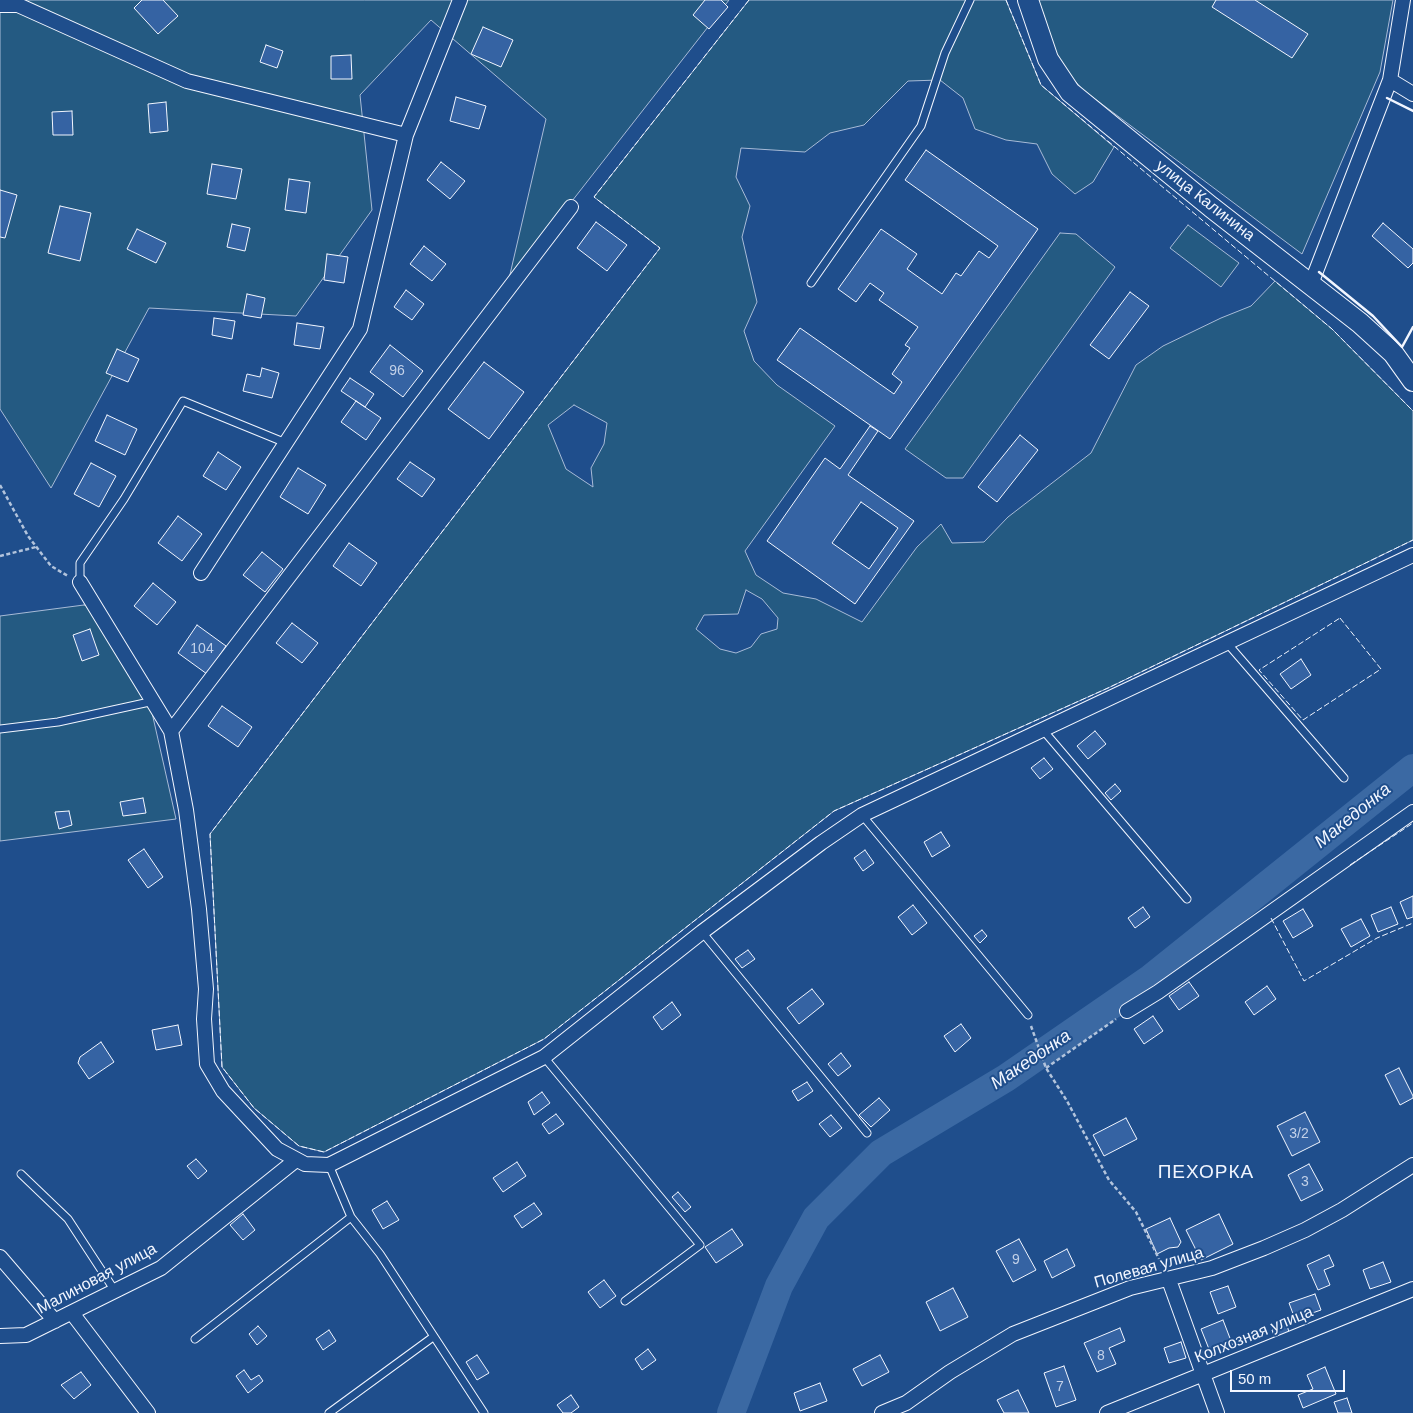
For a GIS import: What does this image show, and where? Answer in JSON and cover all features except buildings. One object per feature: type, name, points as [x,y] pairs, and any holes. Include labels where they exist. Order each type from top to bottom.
[{"type":"main road","name":"улица Калинина","points":[[1028,0],[1048,59],[1070,92],[1211,207],[1311,284],[1393,353],[1413,381]]},
{"type":"street","points":[[201,573],[360,329],[406,135],[460,0]]},
{"type":"street","points":[[1311,284],[1390,80],[1403,0]]},
{"type":"street","points":[[0,5],[18,6],[187,81],[406,135]]},
{"type":"street","points":[[1390,80],[1413,94]]},
{"type":"street","points":[[171,731],[571,207]]},
{"type":"street","points":[[80,582],[154,700],[171,731],[186,810],[200,918],[206,989],[204,1019],[207,1064],[223,1091],[277,1149],[305,1164],[329,1165],[544,1057],[702,932],[821,843],[862,815],[1413,555]]},
{"type":"street","points":[[1127,1012],[1413,812]]},
{"type":"street","name":"Малиновая улица","points":[[0,1336],[26,1335],[161,1268],[296,1160]]},
{"type":"street","name":"Полевая улица","points":[[882,1413],[908,1408],[950,1372],[1012,1334],[1130,1288],[1170,1280],[1212,1268],[1305,1230],[1342,1210],[1413,1164]]},
{"type":"street","points":[[0,1257],[55,1321]]},
{"type":"street","points":[[1170,1280],[1201,1375],[1216,1413]]},
{"type":"street","name":"Колхозная улица","points":[[1107,1413],[1413,1288]]},
{"type":"street","points":[[72,1313],[148,1413]]},
{"type":"lane","points":[[811,283],[921,126],[945,53],[970,0]]},
{"type":"lane","points":[[80,582],[80,563],[124,499],[183,400],[286,443]]},
{"type":"lane","points":[[1226,643],[1344,778]]},
{"type":"lane","points":[[0,729],[58,722],[154,700]]},
{"type":"lane","points":[[1043,730],[1187,899]]},
{"type":"lane","points":[[862,815],[1028,1015]]},
{"type":"lane","points":[[702,932],[866,1133]]},
{"type":"lane","points":[[544,1057],[700,1245],[625,1301]]},
{"type":"lane","points":[[329,1165],[351,1217],[380,1254],[484,1413]]},
{"type":"lane","points":[[21,1174],[68,1220],[115,1291]]},
{"type":"lane","points":[[195,1339],[351,1217]]},
{"type":"lane","points":[[329,1413],[433,1337]]},
{"type":"path","points":[[0,485],[36,547],[51,566],[80,582]]},
{"type":"path","points":[[0,556],[36,547]]},
{"type":"path","points":[[1046,1068],[1127,1012]]},
{"type":"path","points":[[1034,1037],[1046,1068],[1067,1101],[1109,1180],[1136,1212],[1170,1280]]},
{"type":"shaded area","points":[[0,0],[729,0],[508,283],[546,119],[431,20],[360,95],[372,210],[296,316],[149,308],[51,488],[0,409]]},
{"type":"shaded area","points":[[749,0],[1006,0],[1041,85],[1114,147],[1093,182],[1075,194],[1052,174],[1037,144],[1006,140],[975,129],[963,98],[940,80],[908,81],[864,125],[830,133],[805,152],[741,148],[736,177],[750,206],[742,237],[757,302],[744,331],[754,361],[777,385],[835,426],[745,551],[756,575],[783,593],[816,599],[862,622],[917,547],[941,524],[952,543],[984,542],[1008,517],[1091,453],[1136,365],[1163,346],[1251,306],[1275,281],[1332,329],[1413,411],[1413,540],[1108,688],[834,811],[544,1039],[324,1152],[299,1146],[254,1108],[222,1067],[210,834],[660,248],[594,197]],"holes":[[[574,405],[607,423],[604,444],[591,468],[593,487],[566,469],[548,425]],[[746,590],[762,599],[778,618],[777,629],[761,634],[751,647],[736,653],[720,649],[696,629],[704,615],[738,614]]]},
{"type":"shaded area","points":[[1036,0],[1393,0],[1380,72],[1302,254],[1083,90],[1057,61]]},
{"type":"shaded area","points":[[1188,225],[1239,263],[1221,287],[1170,248]]},
{"type":"shaded area","points":[[1060,233],[1076,234],[1115,267],[963,478],[946,478],[905,449]]},
{"type":"shaded area","points":[[84,605],[94,607],[148,695],[176,819],[0,841],[0,616]]},
{"type":"waterway","name":"Македонка","points":[[731,1413],[779,1286],[816,1218],[881,1153],[1006,1078],[1151,978],[1413,768]]},
{"type":"fence","points":[[749,0],[594,197],[660,248],[210,834],[222,1067],[254,1108],[299,1146],[324,1152],[544,1039],[834,811],[1108,688],[1413,540]]},
{"type":"fence","points":[[1006,0],[1041,85],[1332,329],[1413,411]]},
{"type":"fence","points":[[1340,618],[1381,669],[1303,720],[1259,670],[1340,618]]},
{"type":"fence","points":[[1350,865],[1413,823]]},
{"type":"fence","points":[[1271,918],[1304,981],[1377,938],[1413,923]]},
{"type":"wall","points":[[1387,98],[1413,111]]},
{"type":"wall","points":[[1319,272],[1373,316],[1402,347],[1413,327]]},
{"type":"district","name":"ПЕХОРКА","points":[[1206,1173]]}]
